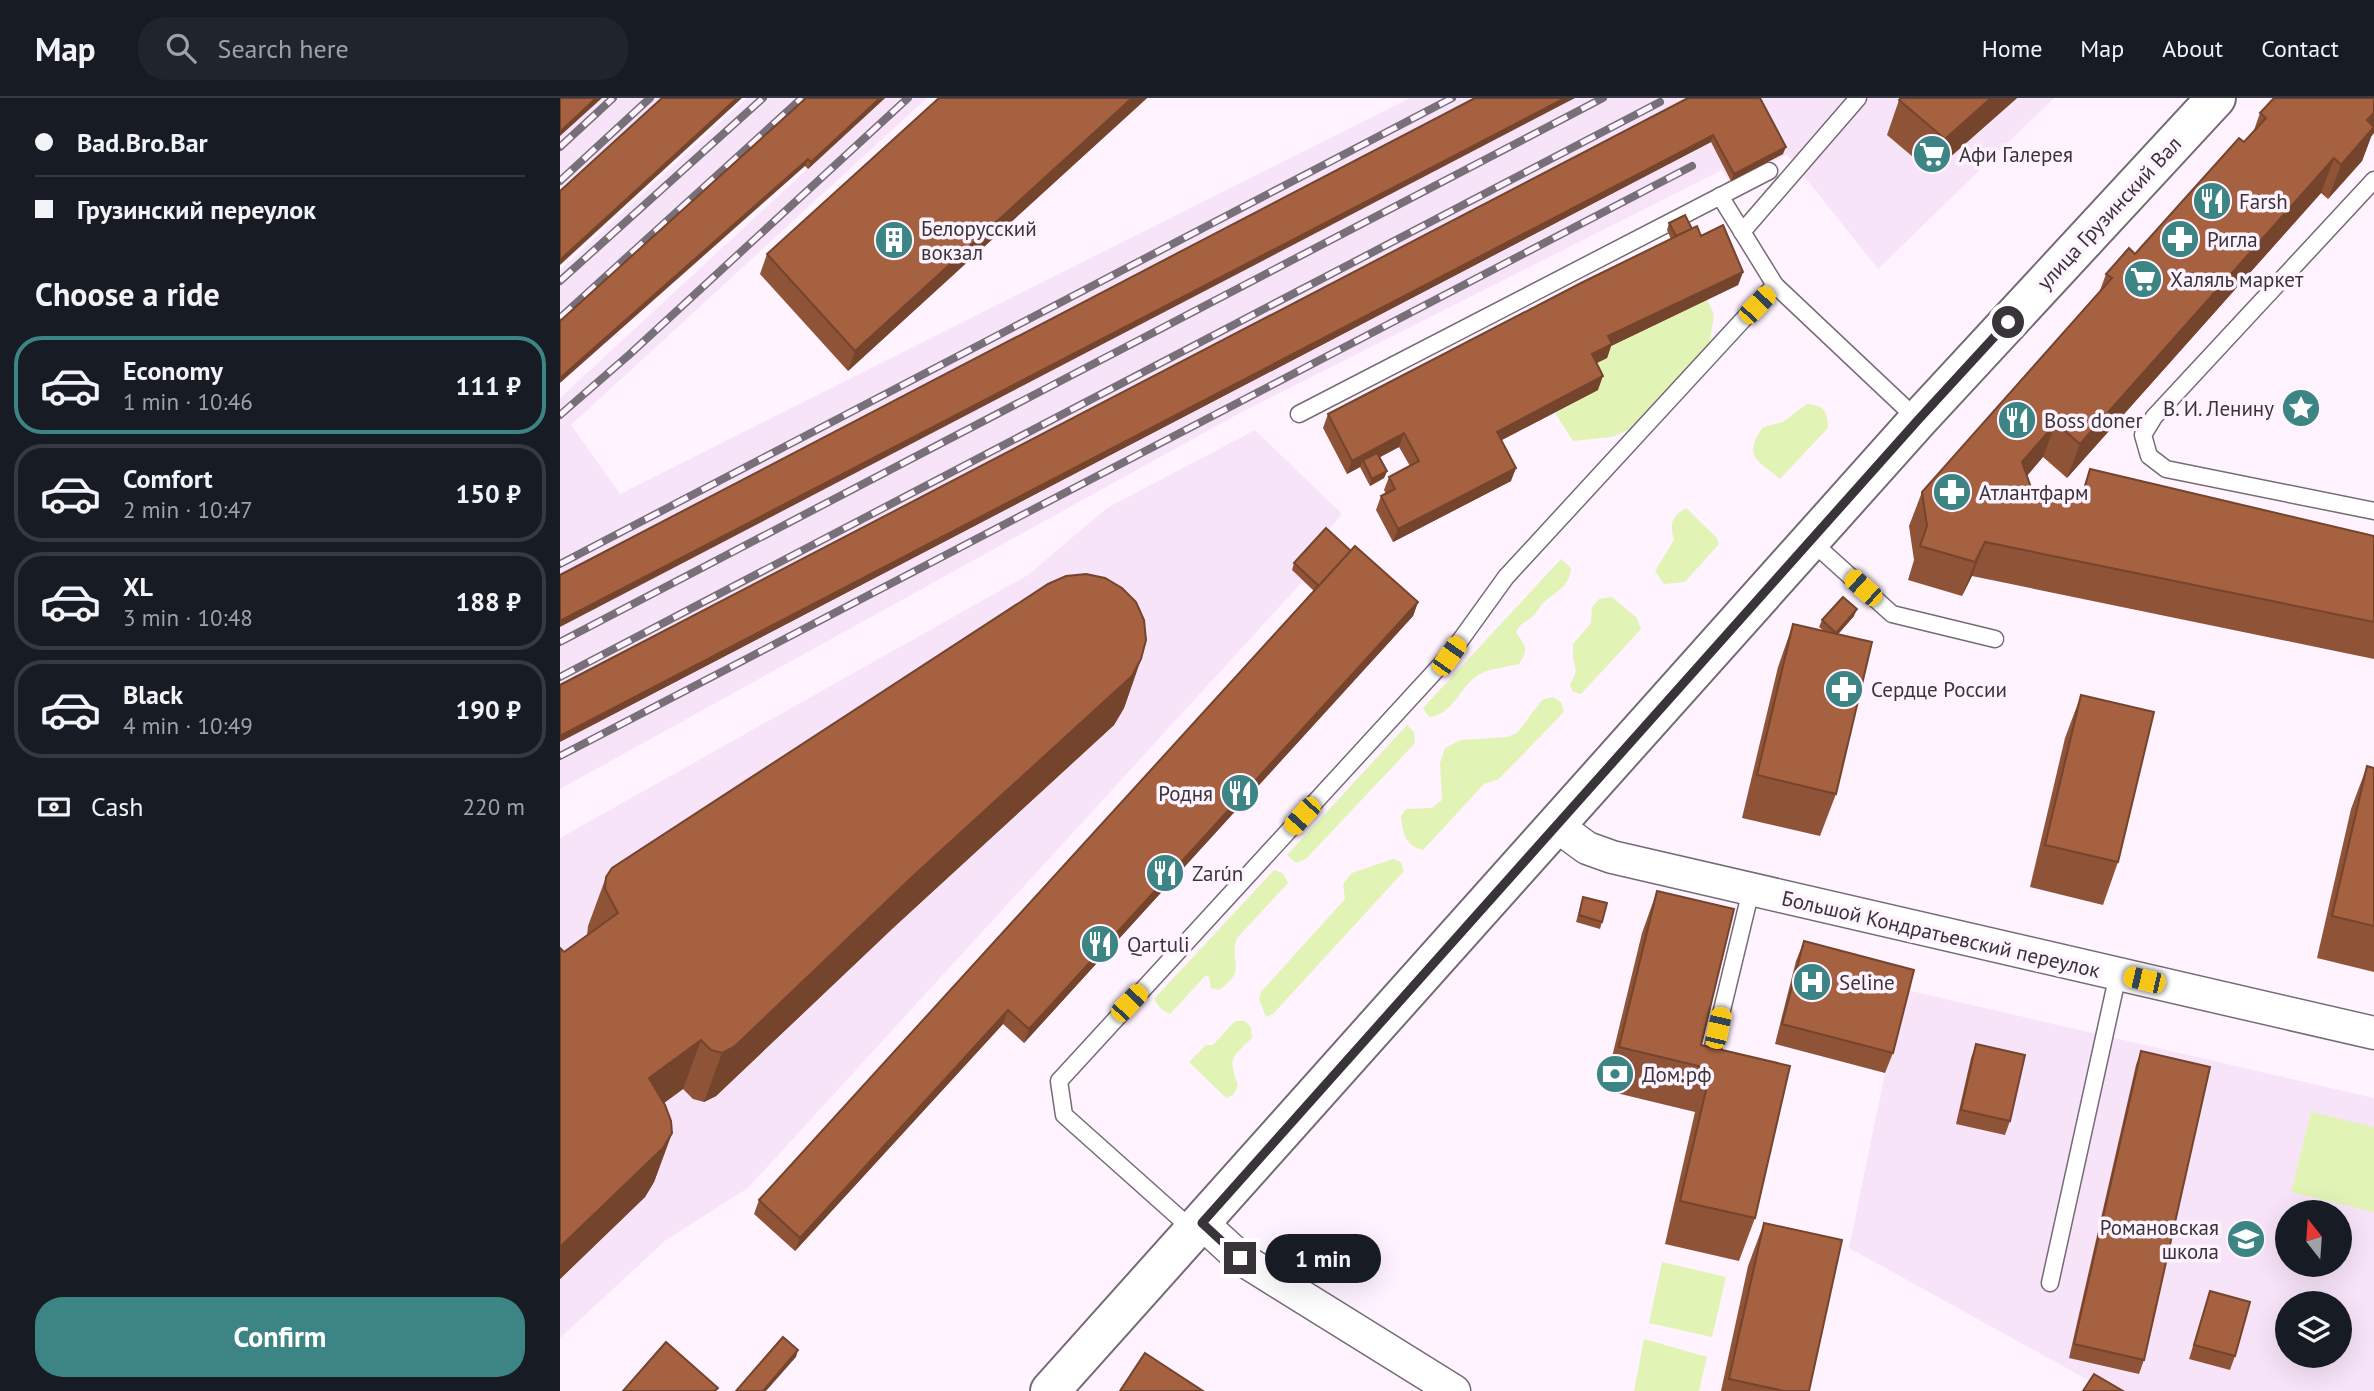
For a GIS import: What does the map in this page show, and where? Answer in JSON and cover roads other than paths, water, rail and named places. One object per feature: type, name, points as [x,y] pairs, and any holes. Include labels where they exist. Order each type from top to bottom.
[{"type":"main road","name":"улица Грузинский Вал","points":[[1050,1391],[1918,420],[2216,98]]},
{"type":"street","name":"Большой Кондратьевский переулок","points":[[1557,826],[1587,848],[1612,857],[2374,1033]]},
{"type":"street","points":[[1198,1227],[1240,1258],[1454,1391]]},
{"type":"lane","points":[[1742,232],[1858,98]]},
{"type":"lane","points":[[1298,414],[1769,171]]},
{"type":"lane","points":[[2374,180],[2154,417],[2143,435],[2148,456],[2166,469],[2374,511]]},
{"type":"lane","points":[[1720,196],[1775,285],[1918,420]]},
{"type":"lane","points":[[1198,1227],[1064,1115],[1059,1081],[1449,656],[1506,577],[1775,285]]},
{"type":"lane","points":[[1811,541],[1892,614],[1995,639]]},
{"type":"lane","points":[[1717,1084],[1705,1081],[1751,890]]},
{"type":"lane","points":[[2050,1283],[2118,974]]},
{"type":"railway","points":[[560,147],[613,98]]},
{"type":"railway","points":[[560,181],[650,98]]},
{"type":"railway","points":[[560,281],[763,98]]},
{"type":"railway","points":[[560,318],[802,98]]},
{"type":"railway","points":[[560,415],[908,98]]},
{"type":"railway","points":[[560,564],[1452,98]]},
{"type":"railway","points":[[560,642],[1603,98]]},
{"type":"railway","points":[[560,677],[1660,102]]},
{"type":"railway","points":[[560,756],[1692,166]]},
{"type":"place","name":"Афи Галерея","points":[[1932,154]]},
{"type":"place","name":"Farsh","points":[[2212,201]]},
{"type":"place","name":"Ригла","points":[[2180,239]]},
{"type":"place","name":"Белорусский вокзал","points":[[894,240]]},
{"type":"place","name":"Халяль маркет","points":[[2143,279]]},
{"type":"place","name":"В. И. Ленину","points":[[2301,408]]},
{"type":"place","name":"Boss doner","points":[[2017,420]]},
{"type":"place","name":"Атлантфарм","points":[[1952,492]]},
{"type":"place","name":"Сердце России","points":[[1844,689]]},
{"type":"place","name":"Родня","points":[[1240,793]]},
{"type":"place","name":"Zarún","points":[[1165,873]]},
{"type":"place","name":"Qartuli","points":[[1100,944]]},
{"type":"place","name":"Seline","points":[[1812,982]]},
{"type":"place","name":"Дом.рф","points":[[1615,1074]]},
{"type":"place","name":"Романовская школа","points":[[2246,1239]]}]
